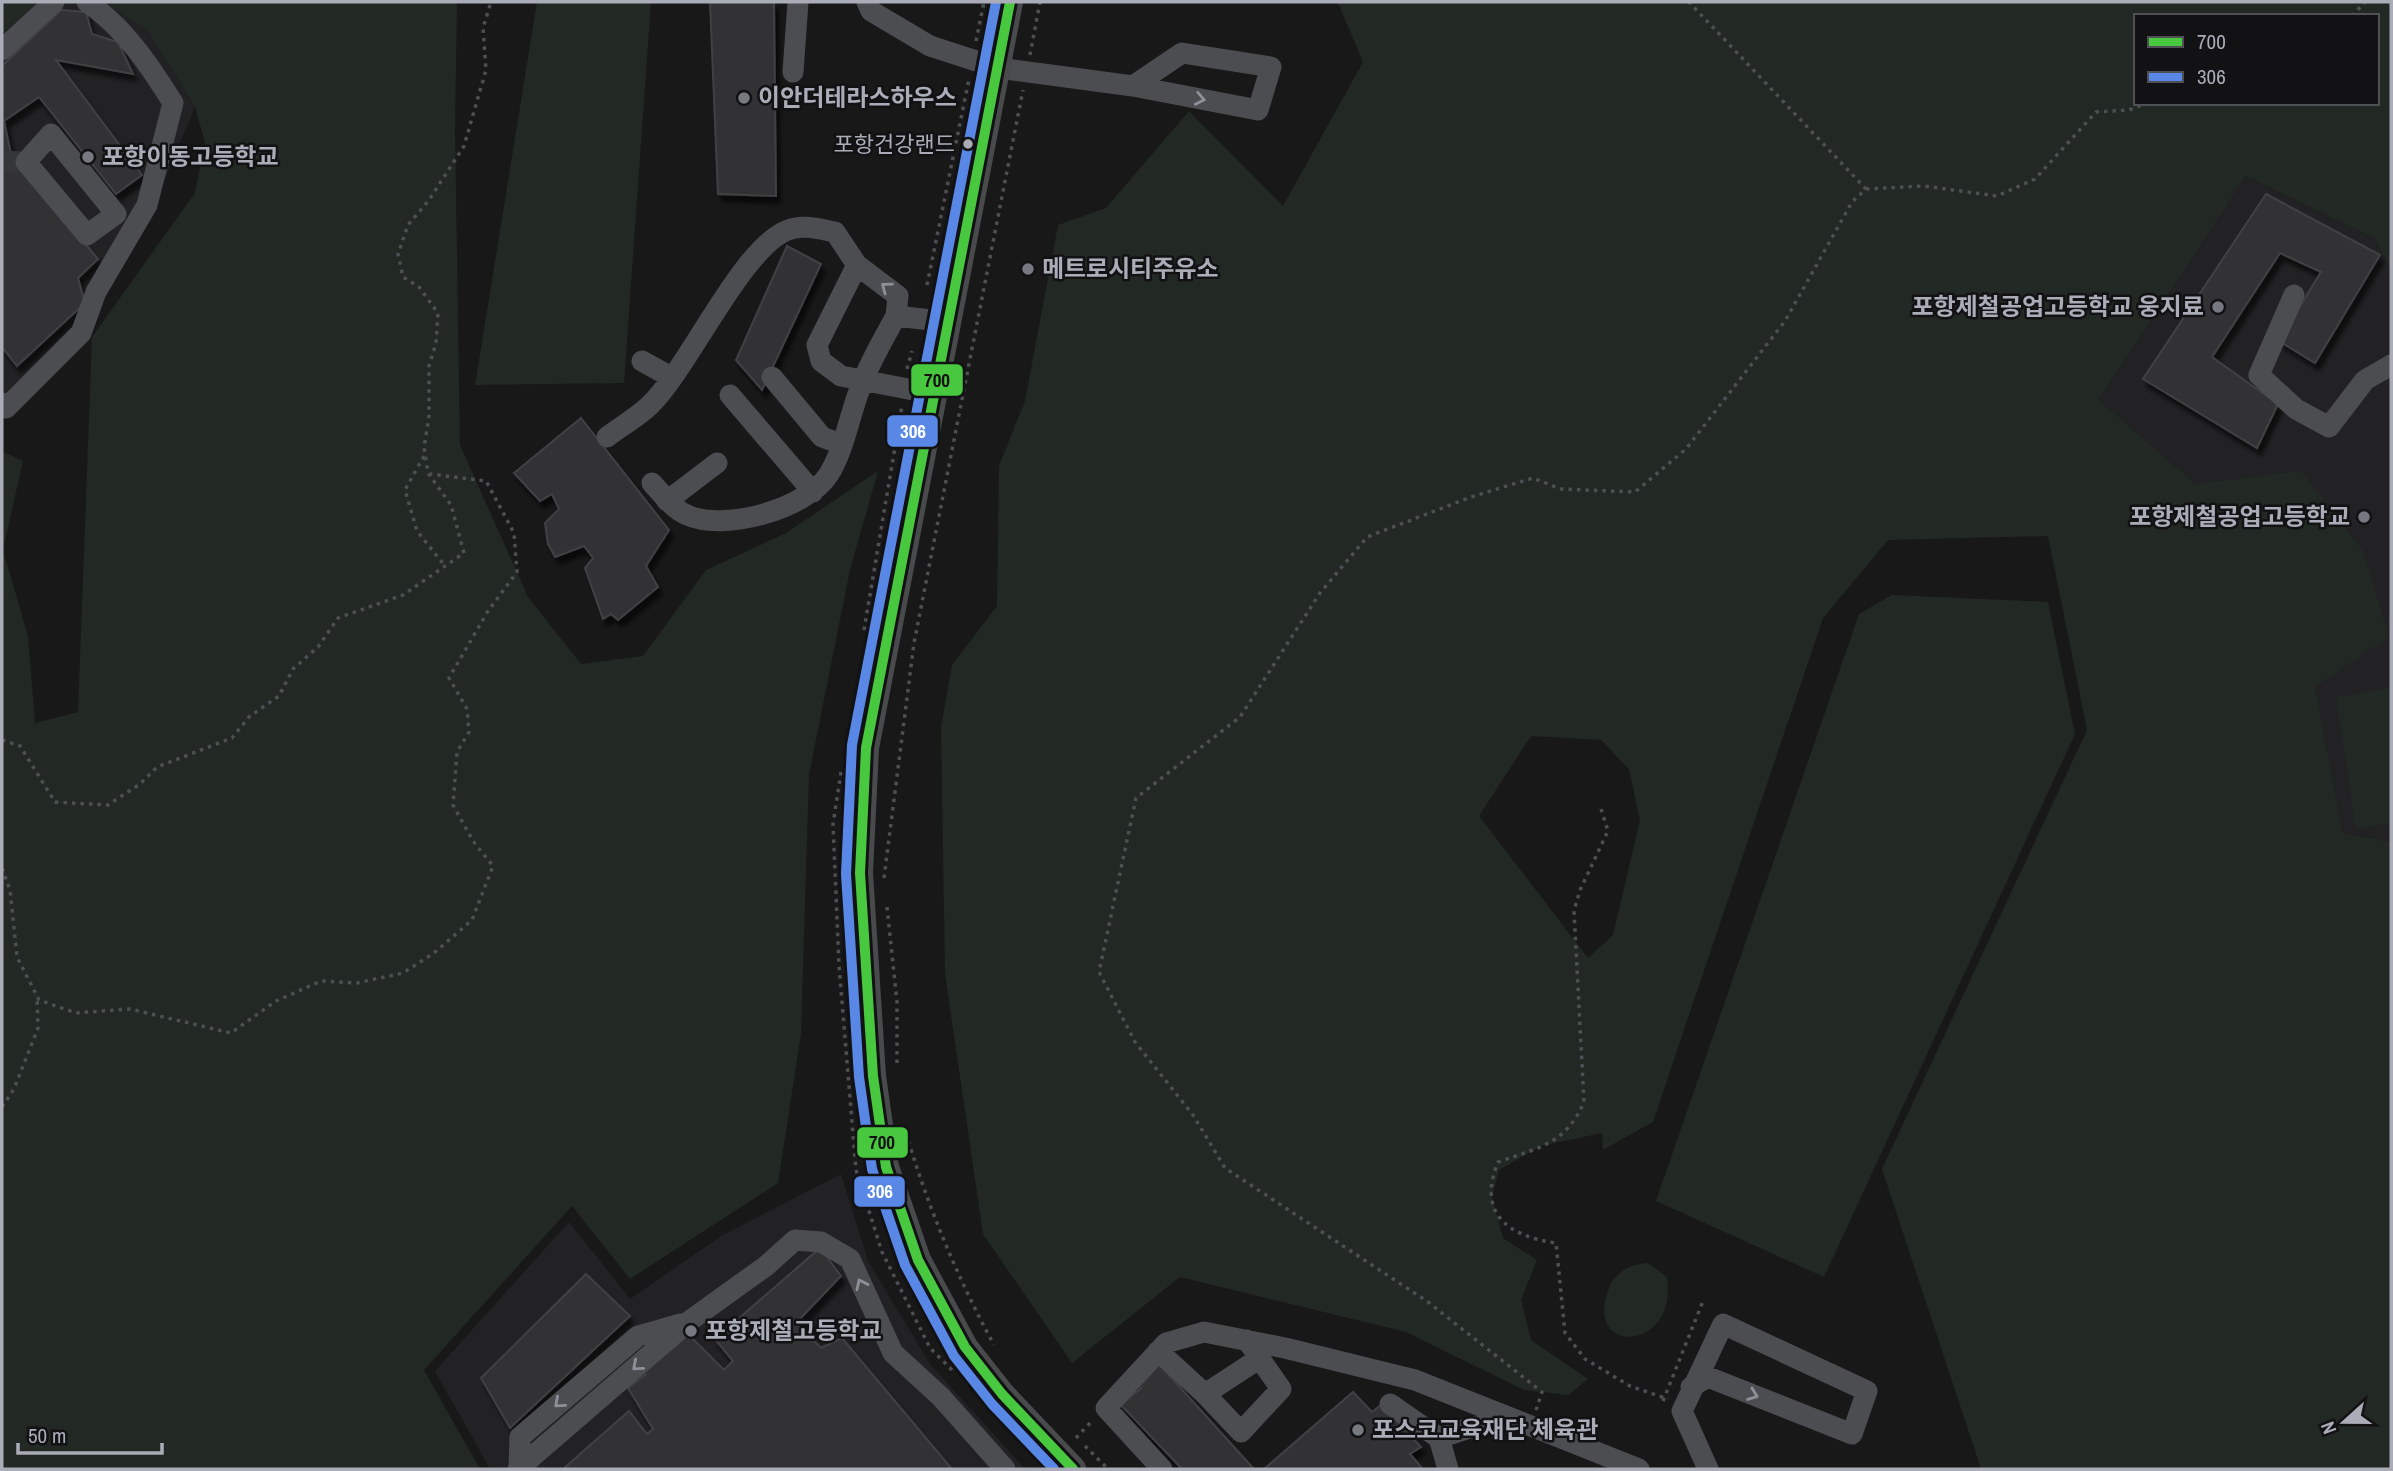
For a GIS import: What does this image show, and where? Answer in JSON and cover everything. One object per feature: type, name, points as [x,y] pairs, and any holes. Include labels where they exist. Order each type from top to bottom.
[{"type":"main road","points":[[1010,2],[866,748],[860,873],[876,1098],[886,1167],[910,1240],[940,1306],[975,1363],[1073,1469]]},
{"type":"street","points":[[2,50],[54,2]]},
{"type":"street","points":[[2,403],[6,408],[81,332],[96,292],[147,205],[173,103],[147,62],[102,12],[87,2]]},
{"type":"street","points":[[793,72],[798,2]]},
{"type":"street","points":[[867,2],[871,11],[930,46],[998,68],[1133,86],[1258,110],[1270,67],[1182,53],[1133,86]]},
{"type":"street","points":[[51,134],[116,214],[87,235],[26,162],[51,134]]},
{"type":"street","points":[[607,436],[650,405],[757,251],[787,230],[809,227],[835,232],[857,265],[898,296],[896,316],[862,381],[829,474],[813,492],[786,506],[743,520],[704,521],[686,515],[652,483]]},
{"type":"street","points":[[857,265],[817,345],[821,361],[841,376],[934,394]]},
{"type":"street","points":[[2294,295],[2259,376],[2296,409],[2329,427],[2365,380],[2391,365]]},
{"type":"street","points":[[896,316],[948,322]]},
{"type":"street","points":[[642,361],[671,377]]},
{"type":"street","points":[[772,377],[822,437],[841,443]]},
{"type":"street","points":[[730,396],[813,492]]},
{"type":"street","points":[[667,500],[717,463]]},
{"type":"street","points":[[519,1469],[688,1322],[766,1266],[795,1240],[821,1242],[850,1259],[893,1353],[924,1380],[1005,1469]]},
{"type":"street","points":[[1688,1395],[1708,1377],[1852,1434],[1867,1391],[1723,1324],[1688,1395],[1685,1419],[1708,1469]]},
{"type":"street","points":[[1162,1469],[1106,1408],[1166,1343],[1204,1332],[1415,1381],[1639,1469]]},
{"type":"street","points":[[1158,1351],[1241,1432],[1281,1389],[1247,1340]]},
{"type":"street","points":[[1205,1394],[1259,1358]]},
{"type":"street","points":[[1390,1404],[1439,1438],[1448,1469]]},
{"type":"street","points":[[1439,1438],[1506,1416]]},
{"type":"path","points":[[2,740],[20,746],[55,802],[108,805],[140,784],[157,767],[232,738],[249,717],[279,696],[293,669],[318,648],[338,618],[403,595],[464,553],[451,505],[428,473],[425,455],[429,366],[436,343],[438,313],[419,287],[403,277],[398,254],[408,225],[429,200],[464,146],[486,70],[483,28],[491,2]]},
{"type":"path","points":[[927,285],[984,2]]},
{"type":"path","points":[[884,881],[914,643],[1040,2]]},
{"type":"path","points":[[1689,2],[1866,189]]},
{"type":"path","points":[[1506,1416],[1535,1414],[1542,1392],[1428,1302],[1225,1168],[1193,1115],[1135,1042],[1098,972],[1136,798],[1240,718],[1320,593],[1367,537],[1471,497],[1532,478],[1561,489],[1635,492],[1686,449],[1784,321],[1852,202],[1866,189],[1924,186],[1997,196],[2035,179],[2096,112],[2130,110],[2142,105]]},
{"type":"path","points":[[907,373],[912,351]]},
{"type":"path","points":[[425,455],[405,490],[417,531],[445,566]]},
{"type":"path","points":[[2,868],[10,890],[17,957],[39,1000],[76,1013],[130,1009],[231,1033],[276,1001],[321,981],[357,983],[403,973],[434,953],[472,920],[493,866],[473,841],[453,805],[457,752],[469,732],[467,709],[449,678],[488,611],[517,572],[514,533],[486,481],[428,473]]},
{"type":"path","points":[[1601,809],[1608,831],[1580,890],[1574,911],[1584,1102],[1575,1122],[1547,1145],[1498,1162],[1488,1185],[1496,1212],[1516,1234],[1556,1243],[1565,1333],[1585,1359],[1630,1386],[1688,1395]]},
{"type":"path","points":[[886,895],[897,1002],[897,1079]]},
{"type":"path","points":[[2,1107],[15,1089],[38,1028],[37,994]]},
{"type":"path","points":[[904,1128],[922,1187],[965,1291],[1000,1356]]},
{"type":"path","points":[[1076,1437],[1108,1469]]},
{"type":"shaded area","name":"포항이동고등학교","points":[[2,2],[103,2],[147,30],[195,107],[153,208],[94,309],[5,398],[2,394]]},
{"type":"shaded area","points":[[2,2],[40,2],[2,34]]},
{"type":"shaded area","points":[[103,2],[457,2],[455,131],[460,445],[528,597],[581,664],[643,656],[706,570],[786,533],[878,471],[850,570],[809,775],[801,1034],[778,1183],[630,1279],[572,1206],[424,1370],[480,1469],[2,1469],[2,451],[23,461],[3,550],[28,636],[35,723],[78,712],[92,337],[195,193],[205,143],[195,107],[147,30]]},
{"type":"shaded area","points":[[537,2],[651,2],[624,383],[475,385]]},
{"type":"shaded area","points":[[1335,2],[2391,2],[2391,272],[2375,239],[2246,176],[2099,400],[2196,484],[2301,471],[2363,551],[2389,637],[2315,687],[2343,833],[2391,842],[2391,1469],[1981,1469],[1882,1169],[2087,730],[2048,536],[1888,540],[1823,618],[1653,1122],[1603,1150],[1602,1133],[1541,1146],[1499,1170],[1492,1197],[1503,1238],[1537,1260],[1521,1300],[1531,1340],[1588,1379],[1568,1395],[1524,1390],[1406,1332],[1180,1277],[1072,1363],[983,1234],[945,974],[941,727],[952,665],[997,606],[999,466],[1025,401],[1058,225],[1106,208],[1189,111],[1283,206],[1363,62],[1339,5]],"holes":[[[1531,736],[1601,740],[1629,769],[1640,820],[1613,935],[1588,958],[1479,816]]]},
{"type":"shaded area","name":"포항제철공업고등학교","points":[[2246,176],[2375,239],[2391,272],[2391,842],[2343,833],[2315,687],[2389,636],[2196,484],[2099,400]]},
{"type":"shaded area","points":[[1892,595],[2048,602],[2075,734],[1824,1277],[1656,1201],[1859,614]]},
{"type":"shaded area","points":[[2391,688],[2391,823],[2356,829],[2336,697]]},
{"type":"shaded area","name":"포항제철고등학교","points":[[841,1174],[868,1261],[930,1364],[1025,1469],[490,1469],[435,1371],[569,1222],[630,1299],[721,1236]]},
{"type":"shaded area","points":[[1648,1263],[1667,1277],[1667,1302],[1659,1320],[1647,1332],[1632,1336],[1619,1335],[1608,1326],[1604,1310],[1609,1288],[1625,1270]]},
{"type":"building","name":"이안더테라스하우스","points":[[710,2],[774,2],[776,196],[718,194]]},
{"type":"building","name":"포항이동고등학교","points":[[61,10],[86,12],[92,34],[118,42],[133,74],[56,60],[142,175],[116,194],[39,97],[4,121],[11,154],[98,259],[78,278],[85,303],[17,366],[2,347],[2,66]]},
{"type":"building","name":"포항제철공업고등학교 웅지료","points":[[2266,194],[2380,255],[2315,363],[2279,341],[2321,272],[2280,253],[2212,357],[2278,404],[2257,448],[2143,379]]},
{"type":"building","points":[[787,246],[821,264],[762,390],[736,360]]},
{"type":"building","points":[[581,418],[669,530],[646,566],[658,587],[618,620],[611,614],[603,619],[585,568],[593,558],[584,546],[555,557],[548,544],[545,523],[559,509],[552,494],[540,501],[514,473]]},
{"type":"building","name":"포항제철고등학교","points":[[820,1248],[841,1276],[796,1323],[821,1348],[842,1338],[952,1469],[563,1469],[629,1411],[647,1434],[653,1429],[628,1388],[645,1375],[643,1370],[673,1343],[676,1346],[687,1333],[724,1370],[733,1361],[715,1339]]},
{"type":"building","points":[[586,1274],[630,1316],[510,1428],[481,1378]]},
{"type":"building","points":[[1159,1364],[1254,1469],[1182,1469],[1121,1405],[1141,1388],[1137,1383]]},
{"type":"building","name":"포스코교육재단 체육관","points":[[1353,1392],[1372,1412],[1382,1404],[1421,1447],[1410,1454],[1423,1469],[1264,1469]]},
{"type":"tunnel","points":[[2,161],[26,162]]},
{"type":"transit line","name":"306","points":[[996,2],[852,745],[846,874],[859,1077],[872,1169],[905,1265],[954,1356],[992,1404],[1054,1469]]},
{"type":"transit line","name":"700","points":[[1010,2],[866,748],[860,873],[873,1076],[886,1167],[918,1260],[965,1347],[1002,1394],[1073,1469]]},
{"type":"place","name":"이안더테라스하우스","points":[[744,98]]},
{"type":"place","name":"포항건강랜드","points":[[968,144]]},
{"type":"place","name":"포항이동고등학교","points":[[88,157]]},
{"type":"place","name":"메트로시티주유소","points":[[1028,269]]},
{"type":"place","name":"포항제철공업고등학교 웅지료","points":[[2218,307]]},
{"type":"place","name":"포항제철공업고등학교","points":[[2364,517]]},
{"type":"place","name":"포항제철고등학교","points":[[691,1331]]},
{"type":"place","name":"포스코교육재단 체육관","points":[[1358,1430]]}]
